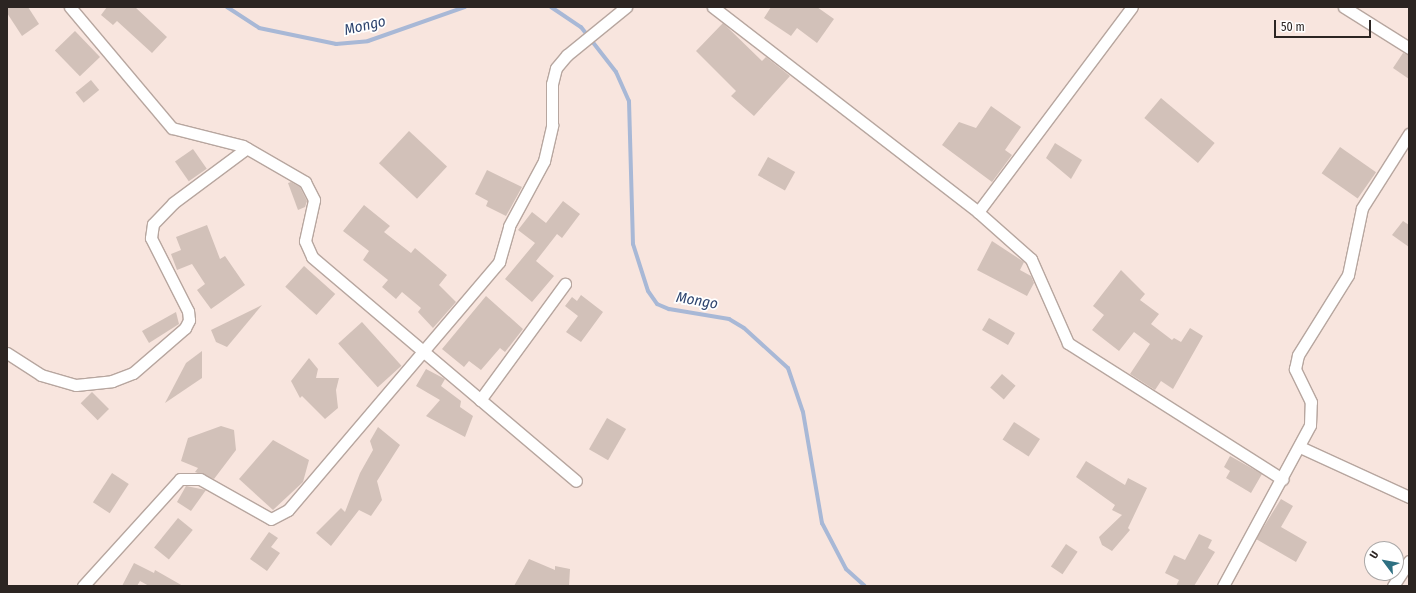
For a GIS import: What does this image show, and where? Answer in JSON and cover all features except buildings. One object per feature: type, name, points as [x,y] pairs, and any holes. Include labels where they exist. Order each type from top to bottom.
[{"type":"street","points":[[70,7],[172,128],[247,148],[296,175],[313,194],[314,207],[305,241],[312,258],[576,481]]},
{"type":"street","points":[[83,586],[180,479],[200,478],[266,517],[283,514],[503,255],[509,226],[544,161],[552,125],[552,84],[556,68],[567,55],[615,19],[626,7]]},
{"type":"street","points":[[713,7],[978,212],[1034,262],[1068,343],[1282,479]]},
{"type":"street","points":[[978,212],[1132,7]]},
{"type":"street","points":[[1344,7],[1409,48]]},
{"type":"street","points":[[1223,586],[1300,447],[1313,412],[1296,373],[1298,354],[1348,275],[1362,208],[1409,134]]},
{"type":"street","points":[[7,352],[41,375],[76,385],[112,381],[133,373],[185,328],[189,320],[188,311],[151,238],[153,224],[173,203],[247,148]]},
{"type":"street","points":[[480,400],[565,284]]},
{"type":"street","points":[[1300,447],[1409,497]]},
{"type":"street","points":[[1393,586],[1409,561]]},
{"type":"waterway","name":"Mongo","points":[[227,7],[259,28],[336,44],[368,41],[465,7]]},
{"type":"waterway","name":"Mongo","points":[[551,7],[581,27],[616,72],[629,101],[633,244],[648,291],[657,304],[669,309],[729,319],[744,328],[788,368],[803,412],[822,523],[846,569],[865,586]]}]
